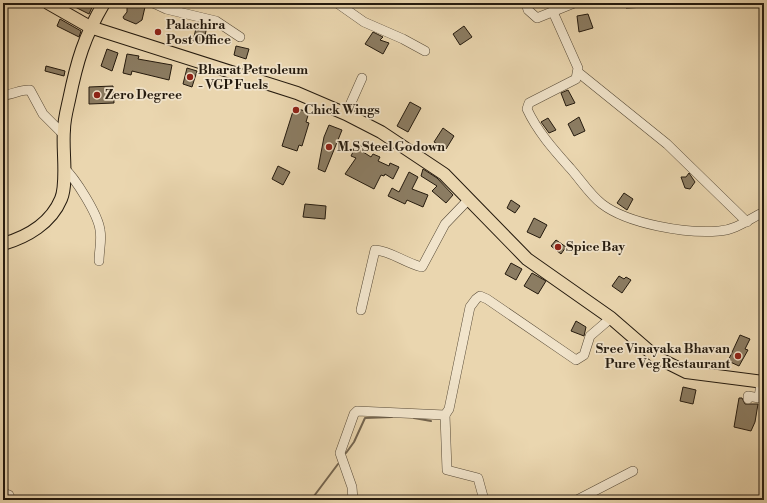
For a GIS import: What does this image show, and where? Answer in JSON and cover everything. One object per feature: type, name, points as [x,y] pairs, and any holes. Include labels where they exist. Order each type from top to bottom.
[{"type":"main road","points":[[48,3],[90,27],[297,93],[346,114],[399,143],[444,174],[527,260],[611,318],[656,357],[671,366],[686,372],[762,382]]},
{"type":"main road","points":[[3,244],[14,241],[48,221],[62,199],[64,135],[77,62],[90,27],[104,3]]},
{"type":"street","points":[[153,3],[166,9],[216,21],[240,37]]},
{"type":"street","points":[[337,3],[364,22],[403,39],[425,51]]},
{"type":"street","points":[[526,3],[528,10],[537,18],[574,3]]},
{"type":"street","points":[[553,12],[579,73],[667,144],[747,222]]},
{"type":"street","points":[[579,73],[576,79],[529,103],[527,109],[541,134],[601,203],[616,214],[653,226],[720,231],[747,222],[764,212]]},
{"type":"street","points":[[346,114],[362,78]]},
{"type":"street","points":[[3,95],[11,95],[23,89],[30,90],[44,114],[64,135]]},
{"type":"street","points":[[64,168],[78,184],[98,221],[100,230],[99,261]]},
{"type":"street","points":[[361,310],[375,250],[383,250],[412,265],[422,267],[445,224],[469,199]]},
{"type":"street","points":[[484,500],[478,478],[448,470],[445,415],[449,409],[470,307],[480,296],[487,299],[576,360],[584,355],[590,336],[611,318]]},
{"type":"street","points":[[748,399],[748,396],[759,398],[762,382]]},
{"type":"street","points":[[354,498],[346,467],[340,453],[354,414],[357,411],[445,415]]},
{"type":"street","points":[[577,500],[633,470]]},
{"type":"street","points":[[3,494],[9,495],[11,500]]},
{"type":"building","points":[[67,3],[94,3],[89,14]]},
{"type":"building","points":[[623,3],[647,3],[647,7],[626,8]]},
{"type":"building","points":[[127,6],[145,7],[142,20],[136,24],[124,19],[123,17],[127,12]]},
{"type":"building","points":[[588,14],[593,28],[579,32],[577,16]]},
{"type":"building","points":[[60,19],[81,31],[79,37],[57,26]]},
{"type":"building","points":[[197,24],[207,27],[203,43],[193,41]]},
{"type":"building","points":[[464,26],[472,37],[460,45],[453,34]]},
{"type":"building","points":[[373,32],[383,37],[380,40],[389,43],[383,54],[365,44]]},
{"type":"building","points":[[236,46],[249,49],[246,59],[234,55]]},
{"type":"building","points":[[107,49],[118,53],[112,71],[101,66]]},
{"type":"building","points":[[127,54],[139,56],[138,59],[172,65],[169,80],[132,71],[131,75],[123,73]]},
{"type":"building","points":[[46,66],[65,71],[64,76],[45,71]]},
{"type":"building","name":"Bharat Petroleum - VGP Fuels","points":[[187,68],[197,71],[192,87],[183,84]]},
{"type":"building","points":[[113,86],[114,103],[89,104],[89,87]]},
{"type":"building","points":[[568,90],[575,103],[566,106],[561,93]]},
{"type":"building","points":[[410,102],[421,108],[408,132],[397,126]]},
{"type":"building","points":[[294,108],[309,112],[306,122],[309,123],[302,146],[299,145],[297,151],[282,146]]},
{"type":"building","points":[[579,117],[585,131],[574,136],[568,124]]},
{"type":"building","points":[[548,118],[556,130],[549,133],[541,122]]},
{"type":"building","name":"M.S Steel Godown","points":[[329,125],[342,130],[325,172],[318,169],[324,137]]},
{"type":"building","points":[[443,128],[454,136],[446,149],[434,142]]},
{"type":"building","points":[[357,144],[362,146],[360,150],[371,157],[373,154],[380,157],[378,161],[389,166],[390,163],[399,167],[393,179],[385,174],[384,176],[381,175],[374,189],[345,174],[356,158],[351,156]]},
{"type":"building","points":[[278,166],[290,172],[283,185],[272,179]]},
{"type":"building","points":[[423,169],[437,178],[453,195],[446,203],[432,191],[437,186],[421,176]]},
{"type":"building","points":[[409,172],[418,177],[412,189],[428,195],[423,207],[407,200],[405,204],[388,196],[392,188],[399,192]]},
{"type":"building","points":[[689,173],[695,182],[690,189],[685,188],[681,177],[686,177]]},
{"type":"building","points":[[624,193],[633,199],[627,210],[617,203]]},
{"type":"building","points":[[511,200],[520,206],[515,213],[507,208]]},
{"type":"building","points":[[305,204],[326,206],[325,219],[303,217]]},
{"type":"building","points":[[534,218],[547,225],[540,238],[527,232]]},
{"type":"building","name":"Spice Bay","points":[[556,240],[566,247],[561,254],[551,246]]},
{"type":"building","points":[[511,263],[522,269],[516,280],[505,274]]},
{"type":"building","points":[[532,273],[546,281],[538,294],[524,286]]},
{"type":"building","points":[[619,276],[624,279],[626,277],[631,280],[622,293],[612,286]]},
{"type":"building","points":[[576,321],[586,327],[584,336],[571,331]]},
{"type":"building","name":"Sree Vinayaka Bhavan Pure Veg Restaurant","points":[[740,335],[750,339],[745,349],[748,350],[739,366],[728,361]]},
{"type":"building","points":[[683,387],[696,390],[693,404],[680,401]]},
{"type":"building","points":[[739,398],[742,398],[745,404],[758,404],[755,422],[751,431],[734,427]]},
{"type":"waterway","points":[[346,453],[354,442],[365,418],[392,417]]},
{"type":"waterway","points":[[414,418],[431,421]]},
{"type":"waterway","points":[[311,500],[338,464]]},
{"type":"place","name":"Palachira Post Office","points":[[158,32]]},
{"type":"place","name":"Bharat Petroleum - VGP Fuels","points":[[190,77]]},
{"type":"place","name":"Zero Degree","points":[[97,95]]},
{"type":"place","name":"Chick Wings","points":[[296,110]]},
{"type":"place","name":"M.S Steel Godown","points":[[329,147]]},
{"type":"place","name":"Spice Bay","points":[[558,247]]},
{"type":"place","name":"Sree Vinayaka Bhavan Pure Veg Restaurant","points":[[738,356]]}]
